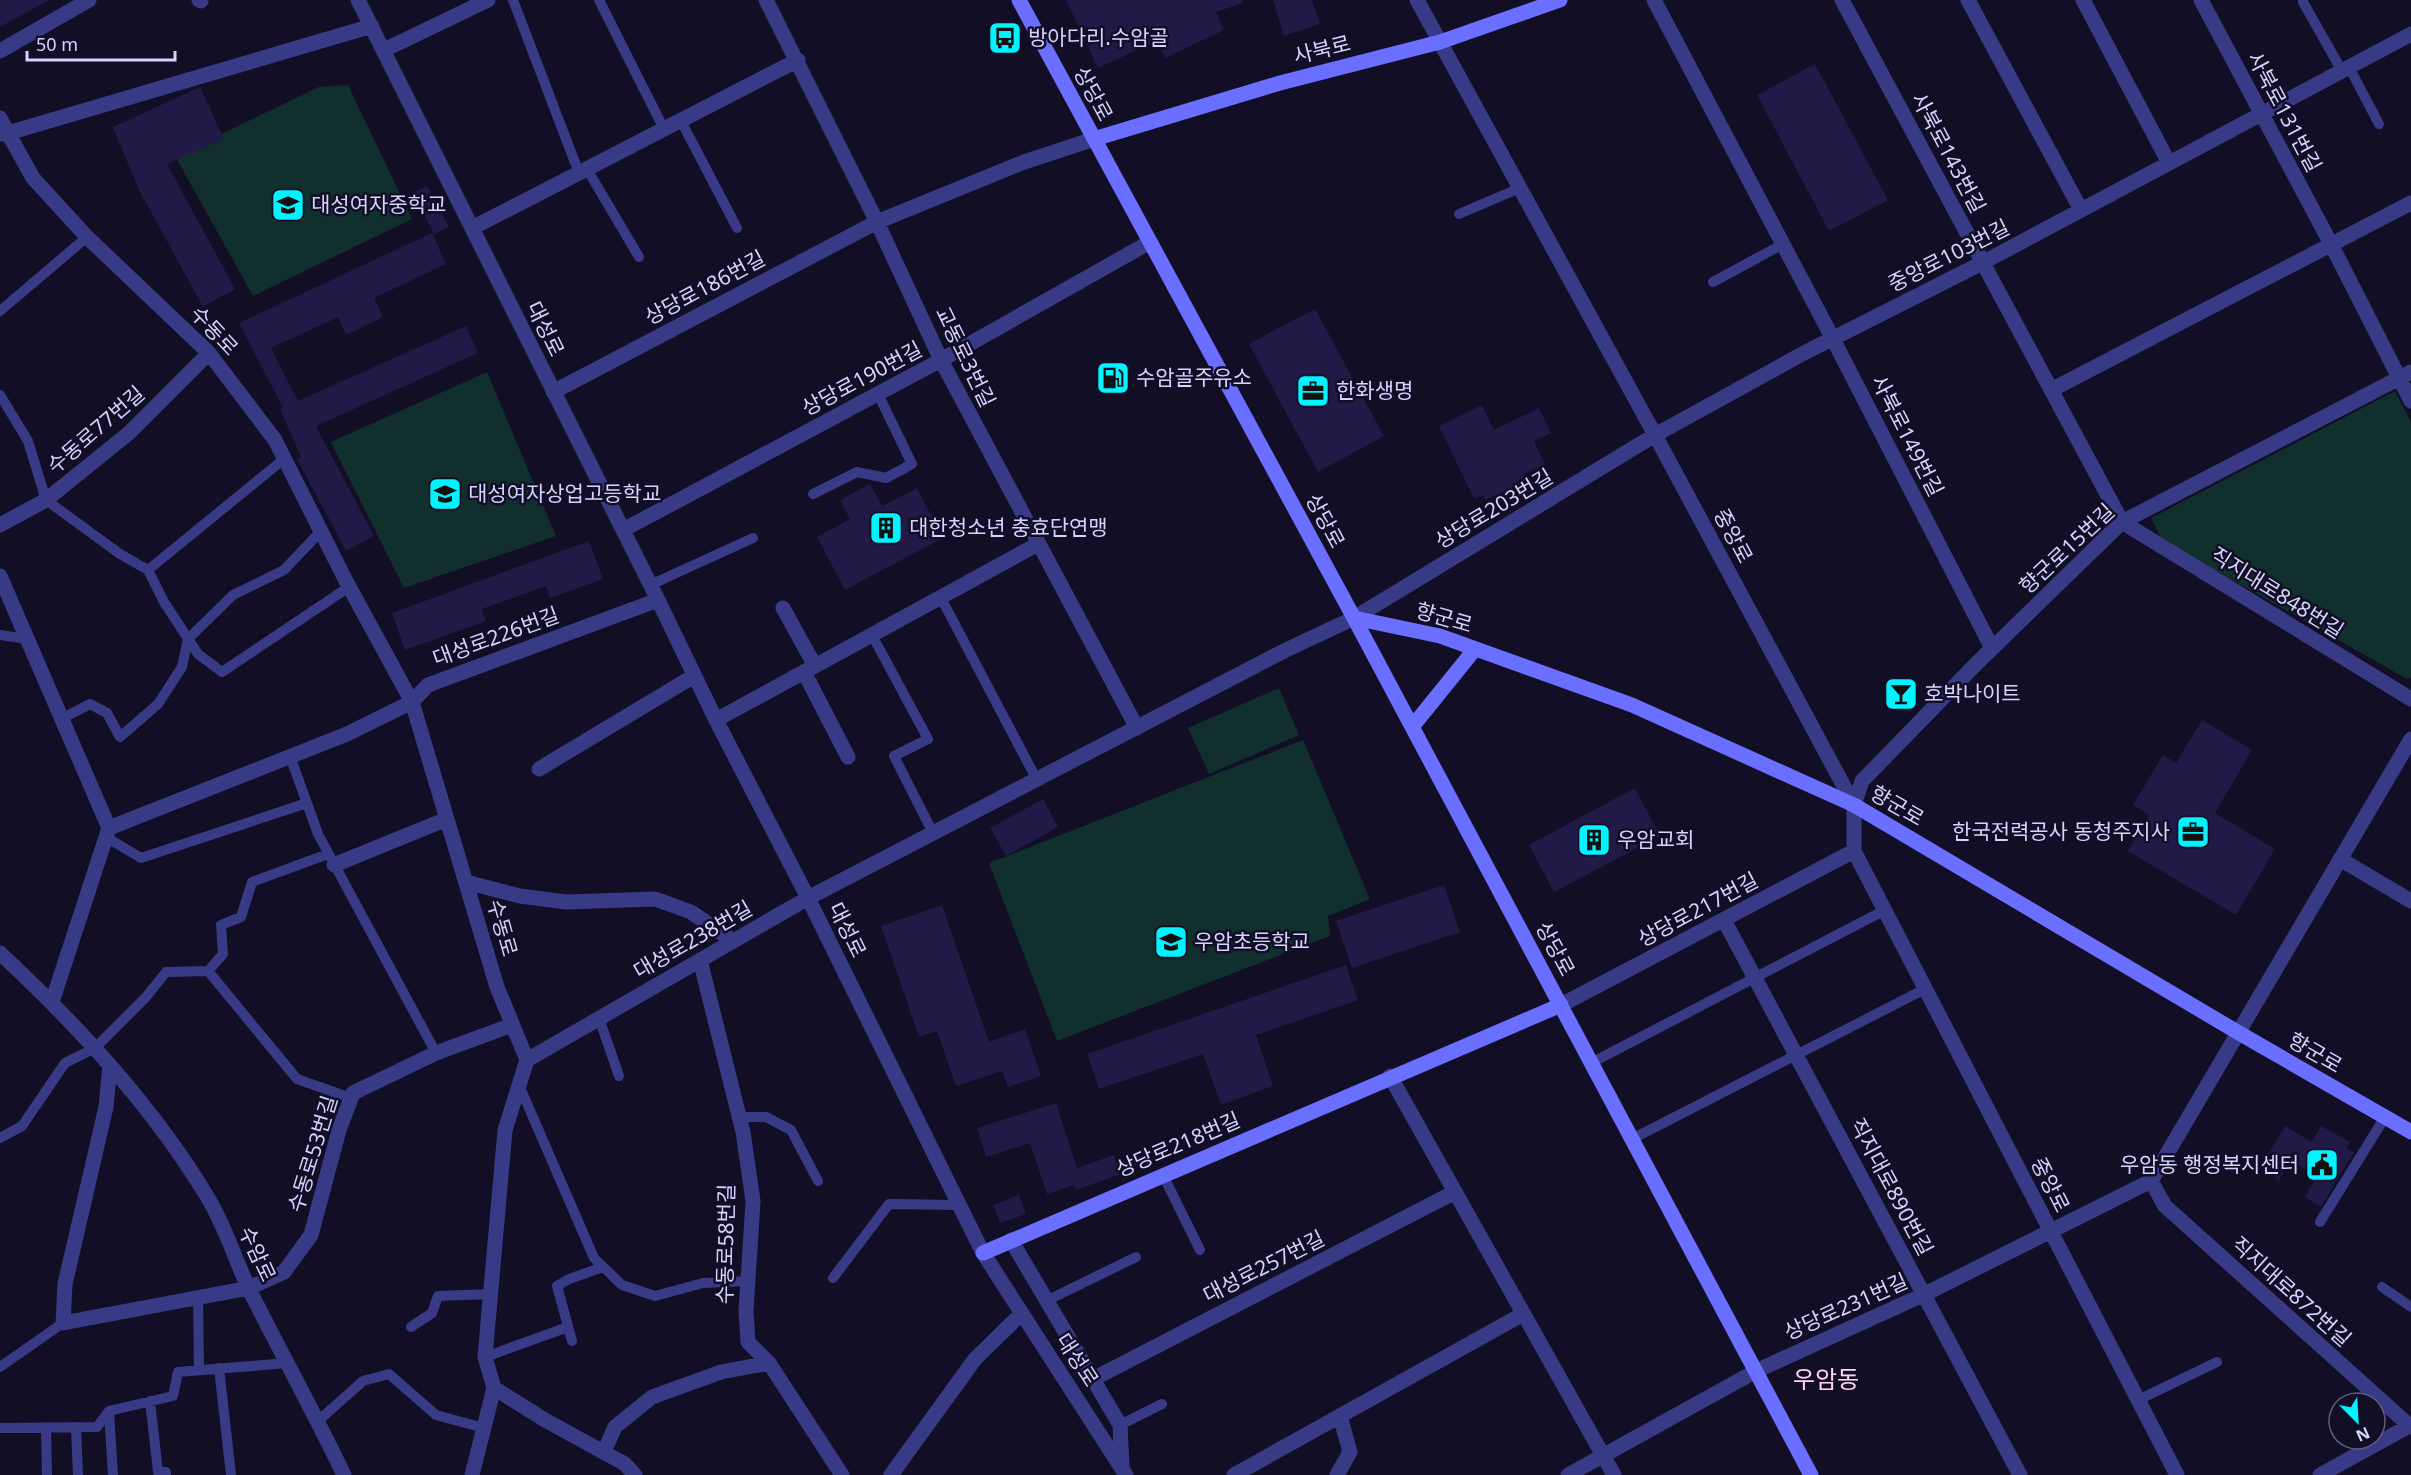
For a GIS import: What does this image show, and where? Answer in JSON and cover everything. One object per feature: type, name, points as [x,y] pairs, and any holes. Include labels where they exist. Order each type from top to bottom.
[{"type":"street","points":[[0,51],[89,0]]},
{"type":"street","name":"대성로","points":[[358,0],[716,720],[808,898],[982,1253],[1124,1472]]},
{"type":"street","points":[[384,50],[488,0]]},
{"type":"street","name":"교동로3번길","points":[[766,0],[877,222],[941,360],[1137,728]]},
{"type":"street","name":"상당로","points":[[1019,0],[1354,618],[1811,1475]]},
{"type":"street","name":"중앙로","points":[[1417,0],[1854,805],[1854,851],[2177,1475]]},
{"type":"street","name":"사북로","points":[[1094,139],[1280,82],[1440,42],[1560,0]]},
{"type":"street","name":"사북로149번길","points":[[1654,0],[1833,339],[1992,648]]},
{"type":"street","name":"사북로143번길","points":[[1842,0],[2122,522]]},
{"type":"street","points":[[1968,0],[2081,210]]},
{"type":"street","points":[[2083,0],[2169,163]]},
{"type":"street","name":"사북로131번길","points":[[2201,0],[2331,244],[2405,375],[2411,400]]},
{"type":"street","points":[[4,133],[372,26]]},
{"type":"street","name":"중앙로103번길","points":[[1655,435],[2411,34]]},
{"type":"street","points":[[472,228],[798,60]]},
{"type":"street","name":"수동로","points":[[0,118],[4,133],[33,178],[87,237],[209,353],[275,440],[412,702],[497,987],[527,1060]]},
{"type":"street","name":"상당로186번길","points":[[553,392],[877,222],[1024,162],[1094,139]]},
{"type":"street","points":[[2051,390],[2411,203]]},
{"type":"street","name":"상당로190번길","points":[[623,530],[941,360],[1150,242]]},
{"type":"street","name":"수동로77번길","points":[[0,525],[46,500],[129,433],[209,353]]},
{"type":"street","name":"향군로15번길","points":[[1854,805],[1862,781],[1992,648],[2122,522],[2405,375]]},
{"type":"street","name":"상당로203번길","points":[[1037,780],[1284,651],[1354,618],[1655,435]]},
{"type":"street","name":"직지대로848번길","points":[[2122,522],[2411,699]]},
{"type":"street","points":[[716,720],[1038,544]]},
{"type":"street","points":[[0,576],[107,832],[52,1002]]},
{"type":"street","name":"대성로226번길","points":[[107,832],[347,734],[412,702],[428,685],[658,600]]},
{"type":"street","points":[[783,608],[848,757]]},
{"type":"street","name":"향군로","points":[[1354,618],[1440,636],[1632,705],[1854,805],[2411,1132]]},
{"type":"street","points":[[1412,727],[1475,649]]},
{"type":"street","points":[[539,769],[694,676]]},
{"type":"street","points":[[2151,1181],[2411,739]]},
{"type":"street","name":"대성로238번길","points":[[527,1060],[808,898],[1037,780]]},
{"type":"street","points":[[331,859],[447,819]]},
{"type":"street","name":"상당로217번길","points":[[1561,1005],[1854,851]]},
{"type":"street","points":[[2340,859],[2411,902]]},
{"type":"street","points":[[466,882],[520,896],[566,902],[655,899],[691,912],[733,941]]},
{"type":"street","name":"직지대로890번길","points":[[1724,920],[2020,1475]]},
{"type":"street","name":"수암로","points":[[0,953],[52,1002],[95,1048],[169,1138],[209,1200],[249,1288],[344,1475]]},
{"type":"street","name":"수동로58번길","points":[[700,960],[739,1117],[753,1201],[746,1311],[748,1342],[769,1364],[842,1475]]},
{"type":"street","name":"상당로218번길","points":[[982,1253],[1390,1076],[1561,1005]]},
{"type":"street","name":"수동로53번길","points":[[63,1323],[249,1288],[284,1272],[311,1235],[339,1130],[353,1093],[436,1053],[512,1025]]},
{"type":"street","points":[[472,1475],[494,1388],[485,1357],[505,1130],[527,1060]]},
{"type":"street","points":[[63,1323],[65,1284],[106,1107],[110,1065]]},
{"type":"street","points":[[1390,1076],[1614,1475]]},
{"type":"street","name":"상당로231번길","points":[[1568,1475],[1756,1371],[1925,1294],[2151,1181]]},
{"type":"street","name":"직지대로872번길","points":[[2151,1181],[2165,1206],[2411,1427]]},
{"type":"street","name":"대성로257번길","points":[[1093,1379],[1455,1192]]},
{"type":"street","points":[[1011,1240],[1120,1425],[1124,1472]]},
{"type":"street","points":[[891,1475],[975,1359],[1022,1313]]},
{"type":"street","points":[[1234,1475],[1523,1314]]},
{"type":"street","points":[[604,1452],[615,1427],[652,1396],[721,1372],[769,1364]]},
{"type":"street","points":[[494,1388],[545,1420],[625,1464],[634,1475]]},
{"type":"street","points":[[1337,1475],[1350,1452],[1340,1416]]},
{"type":"street","points":[[2320,1475],[2411,1427]]},
{"type":"lane","points":[[513,0],[548,91],[583,171],[639,257]]},
{"type":"lane","points":[[599,0],[664,129]]},
{"type":"lane","points":[[2303,2],[2379,124]]},
{"type":"lane","points":[[681,121],[737,228]]},
{"type":"lane","points":[[1459,214],[1520,188]]},
{"type":"lane","points":[[0,311],[87,237]]},
{"type":"lane","points":[[1713,282],[1783,244]]},
{"type":"lane","points":[[813,494],[857,472],[886,478],[912,464],[878,394]]},
{"type":"lane","points":[[0,395],[28,441],[46,500],[120,554],[148,570],[164,602],[198,654],[222,672],[350,587]]},
{"type":"lane","points":[[148,570],[284,459]]},
{"type":"lane","points":[[61,718],[90,704],[107,713],[120,737],[158,704],[182,667],[188,639],[233,595],[284,570],[321,531]]},
{"type":"lane","points":[[650,585],[753,538]]},
{"type":"lane","points":[[940,598],[1037,780]]},
{"type":"lane","points":[[0,635],[27,639]]},
{"type":"lane","points":[[872,635],[928,739],[894,756],[933,833]]},
{"type":"lane","points":[[290,756],[318,834],[436,1053]]},
{"type":"lane","points":[[107,832],[141,858],[307,803]]},
{"type":"lane","points":[[0,1138],[22,1126],[65,1063],[95,1048],[146,997],[166,972],[208,971],[223,954],[221,926],[241,917],[252,882],[331,859]]},
{"type":"lane","points":[[1591,1063],[1885,910]]},
{"type":"lane","points":[[208,971],[297,1079],[351,1098]]},
{"type":"lane","points":[[1632,1139],[1925,989]]},
{"type":"lane","points":[[599,1018],[619,1076]]},
{"type":"lane","points":[[519,1085],[594,1258],[622,1285],[655,1296],[703,1283],[748,1281]]},
{"type":"lane","points":[[739,1117],[766,1117],[791,1130],[818,1180]]},
{"type":"lane","points":[[2320,1221],[2385,1117]]},
{"type":"lane","points":[[1163,1175],[1200,1250]]},
{"type":"lane","points":[[833,1278],[889,1204],[959,1205]]},
{"type":"lane","points":[[1048,1300],[1136,1257]]},
{"type":"lane","points":[[572,1341],[557,1286],[569,1279],[603,1267]]},
{"type":"lane","points":[[2382,1287],[2411,1307]]},
{"type":"lane","points":[[411,1327],[432,1313],[438,1296],[491,1294]]},
{"type":"lane","points":[[198,1297],[199,1370]]},
{"type":"lane","points":[[0,1367],[63,1323]]},
{"type":"lane","points":[[485,1357],[568,1327]]},
{"type":"lane","points":[[2138,1401],[2217,1362]]},
{"type":"lane","points":[[0,1428],[97,1427],[109,1411],[173,1396],[178,1372],[288,1363]]},
{"type":"lane","points":[[219,1368],[231,1475]]},
{"type":"lane","points":[[318,1421],[363,1381],[389,1374],[436,1415],[484,1428]]},
{"type":"lane","points":[[150,1401],[158,1472],[166,1472],[166,1475]]},
{"type":"lane","points":[[1120,1425],[1162,1404]]},
{"type":"lane","points":[[109,1411],[113,1475]]},
{"type":"lane","points":[[76,1427],[78,1475]]},
{"type":"lane","points":[[46,1428],[47,1475]]},
{"type":"green space","points":[[348,85],[412,219],[253,296],[175,156],[319,87]]},
{"type":"green space","points":[[487,372],[556,536],[404,588],[331,442]]},
{"type":"green space","points":[[2395,391],[2411,422],[2411,678],[2407,679],[2162,540],[2151,518]]},
{"type":"green space","points":[[1279,688],[1299,735],[1209,774],[1188,728]]},
{"type":"green space","points":[[1303,740],[1370,899],[1328,916],[1330,936],[1057,1041],[989,863]]},
{"type":"building","points":[[0,0],[49,0],[0,27]]},
{"type":"building","points":[[1066,0],[1243,0],[1243,3],[1216,12],[1224,30],[1165,58],[1156,41],[1098,68]]},
{"type":"building","points":[[1273,0],[1312,0],[1320,24],[1284,36]]},
{"type":"building","points":[[1815,64],[1888,200],[1829,231],[1757,95]]},
{"type":"building","points":[[200,87],[224,139],[167,164],[235,289],[203,307],[138,188],[113,127]]},
{"type":"building","points":[[427,186],[449,227],[434,234],[413,193]]},
{"type":"building","points":[[432,233],[446,264],[374,298],[383,317],[346,335],[338,317],[271,348],[298,401],[466,326],[478,353],[316,426],[374,536],[346,551],[297,459],[301,457],[280,409],[283,408],[239,323]]},
{"type":"building","points":[[1315,309],[1384,436],[1318,472],[1249,344]]},
{"type":"building","points":[[1482,405],[1494,430],[1539,408],[1551,433],[1534,441],[1545,464],[1524,474],[1527,480],[1486,500],[1483,495],[1474,499],[1439,426]]},
{"type":"building","name":"대한청소년 충효단연맹","points":[[870,484],[882,506],[917,488],[943,538],[845,590],[817,537],[850,519],[840,500]]},
{"type":"building","points":[[589,541],[603,579],[550,598],[546,586],[482,609],[486,621],[405,650],[392,613]]},
{"type":"building","name":"한국전력공사 동청주지사","points":[[2202,720],[2252,750],[2215,813],[2275,849],[2236,915],[2128,851],[2149,815],[2133,805],[2163,755],[2176,763]]},
{"type":"building","name":"우암교회","points":[[1635,788],[1660,836],[1554,892],[1529,845]]},
{"type":"building","points":[[1043,799],[1058,827],[1006,856],[990,828]]},
{"type":"building","points":[[1444,885],[1460,932],[1352,968],[1336,921]]},
{"type":"building","points":[[942,905],[989,1042],[1025,1029],[1041,1076],[1008,1087],[1002,1071],[956,1086],[937,1031],[919,1037],[881,926]]},
{"type":"building","points":[[1346,965],[1358,1000],[1256,1035],[1273,1086],[1221,1105],[1203,1054],[1099,1089],[1087,1054]]},
{"type":"building","points":[[1056,1103],[1077,1168],[1114,1155],[1121,1174],[1076,1190],[1074,1185],[1047,1194],[1030,1143],[986,1157],[977,1128]]},
{"type":"building","name":"우암동 행정복지센터","points":[[2285,1126],[2312,1142],[2321,1126],[2350,1142],[2346,1148],[2354,1152],[2321,1207],[2305,1197],[2317,1177],[2291,1161],[2279,1180],[2260,1168]]},
{"type":"building","points":[[1019,1195],[1026,1214],[1000,1223],[993,1205]]},
{"type":"place","name":"방아다리.수암골","points":[[1005,38]]},
{"type":"place","name":"대성여자중학교","points":[[288,205]]},
{"type":"place","name":"수암골주유소","points":[[1113,378]]},
{"type":"place","name":"한화생명","points":[[1313,391]]},
{"type":"place","name":"대성여자상업고등학교","points":[[445,494]]},
{"type":"place","name":"대한청소년 충효단연맹","points":[[886,528]]},
{"type":"place","name":"호박나이트","points":[[1901,694]]},
{"type":"place","name":"한국전력공사 동청주지사","points":[[2193,832]]},
{"type":"place","name":"우암교회","points":[[1594,840]]},
{"type":"place","name":"우암초등학교","points":[[1171,942]]},
{"type":"place","name":"우암동 행정복지센터","points":[[2322,1165]]},
{"type":"district","name":"우암동","points":[[1826,1380]]}]
